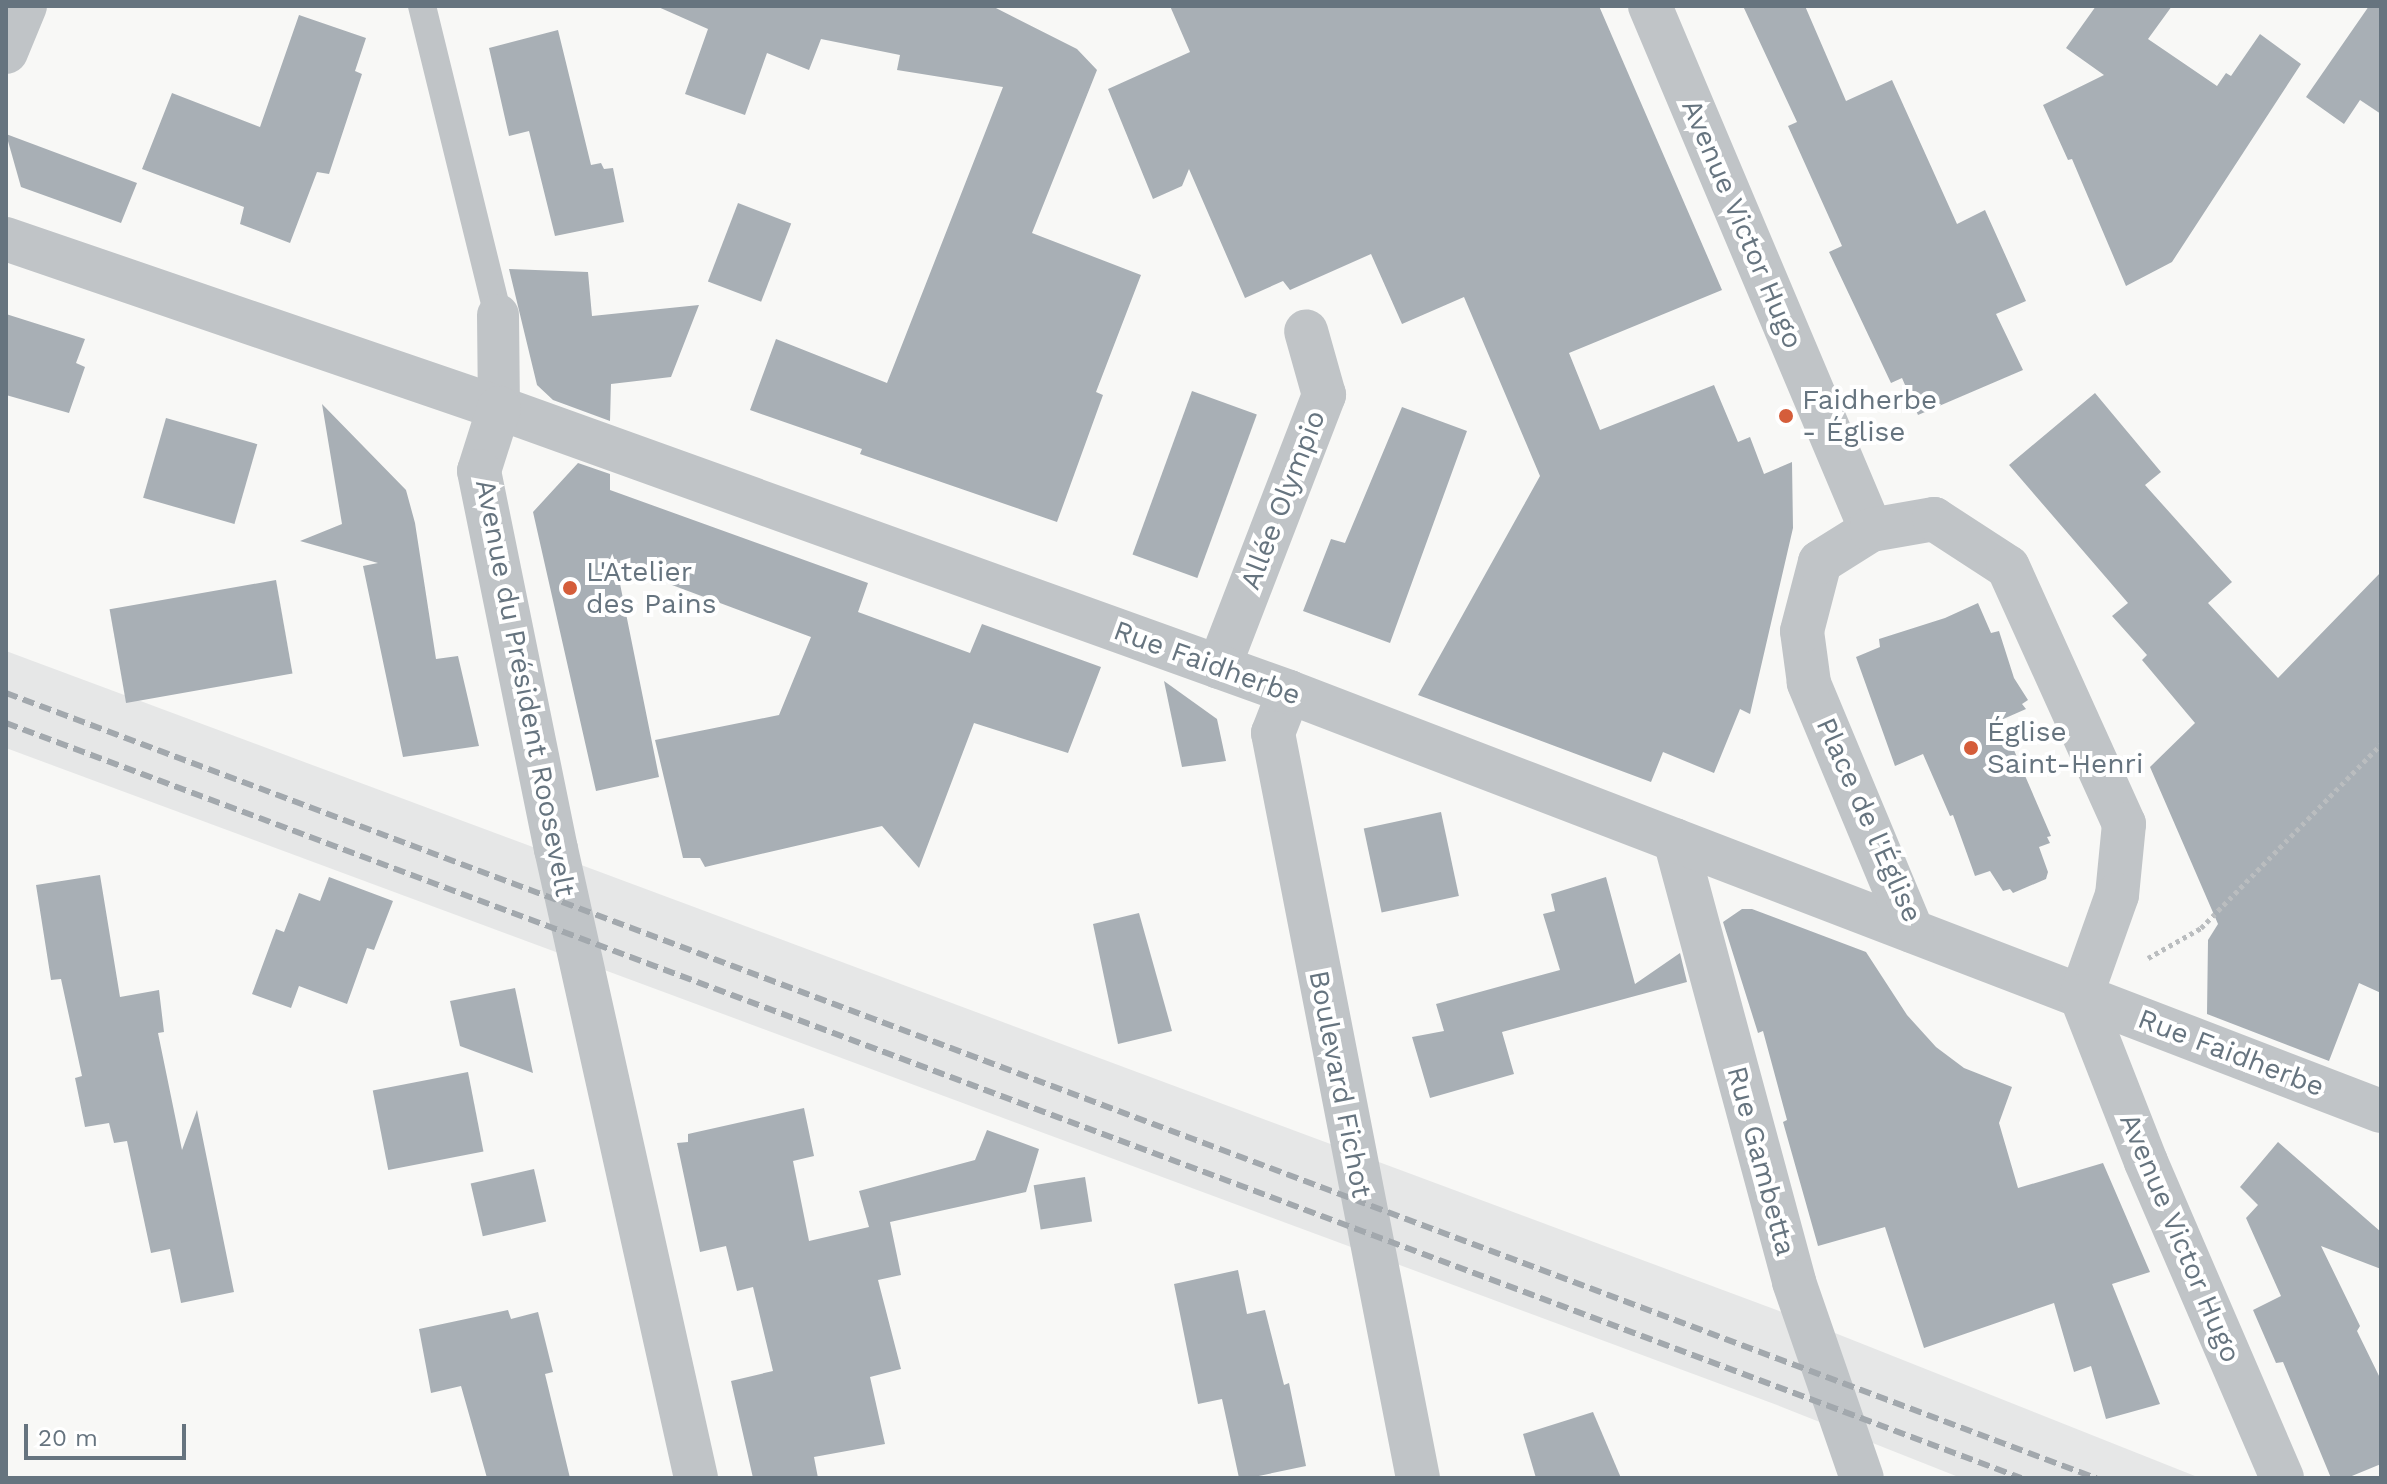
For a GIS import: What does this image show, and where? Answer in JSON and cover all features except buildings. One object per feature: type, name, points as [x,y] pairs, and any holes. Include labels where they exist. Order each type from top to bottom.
[{"type":"street","points":[[6,52],[25,6]]},
{"type":"street","name":"Avenue Victor Hugo","points":[[1650,6],[1871,530]]},
{"type":"street","points":[[6,239],[499,408],[498,315]]},
{"type":"street","name":"Allée Olympio","points":[[1219,667],[1324,395],[1306,331]]},
{"type":"street","name":"Rue Faidherbe","points":[[499,408],[1289,692],[1912,931]]},
{"type":"street","name":"Avenue du Président Roosevelt","points":[[499,408],[479,471],[556,849],[696,1478]]},
{"type":"street","name":"Place de l'Église","points":[[1934,519],[2008,567],[2112,796],[2124,824],[2117,895],[2081,996],[1912,931],[1809,683],[1802,631],[1820,562],[1871,530],[1934,519]]},
{"type":"street","name":"Boulevard Fichot","points":[[1289,692],[1273,733],[1418,1478]]},
{"type":"street","name":"Rue Gambetta","points":[[1675,840],[1794,1282],[1862,1478]]},
{"type":"street","name":"Avenue Victor Hugo","points":[[2081,996],[2146,1162],[2282,1478]]},
{"type":"street","name":"Rue Faidherbe","points":[[2081,996],[2381,1111]]},
{"type":"lane","points":[[422,6],[498,315]]},
{"type":"path","points":[[2081,996],[2201,928],[2381,744]]},
{"type":"shaded area","points":[[6,651],[1782,1312],[2200,1478],[1961,1478],[1777,1405],[6,748]]},
{"type":"railway","points":[[6,693],[2096,1478]]},
{"type":"railway","points":[[6,723],[2021,1478]]},
{"type":"place","name":"Faidherbe - Église","points":[[1786,416]]},
{"type":"place","name":"L'Atelier des Pains","points":[[570,588]]},
{"type":"place","name":"Église Saint-Henri","points":[[1971,748]]}]
